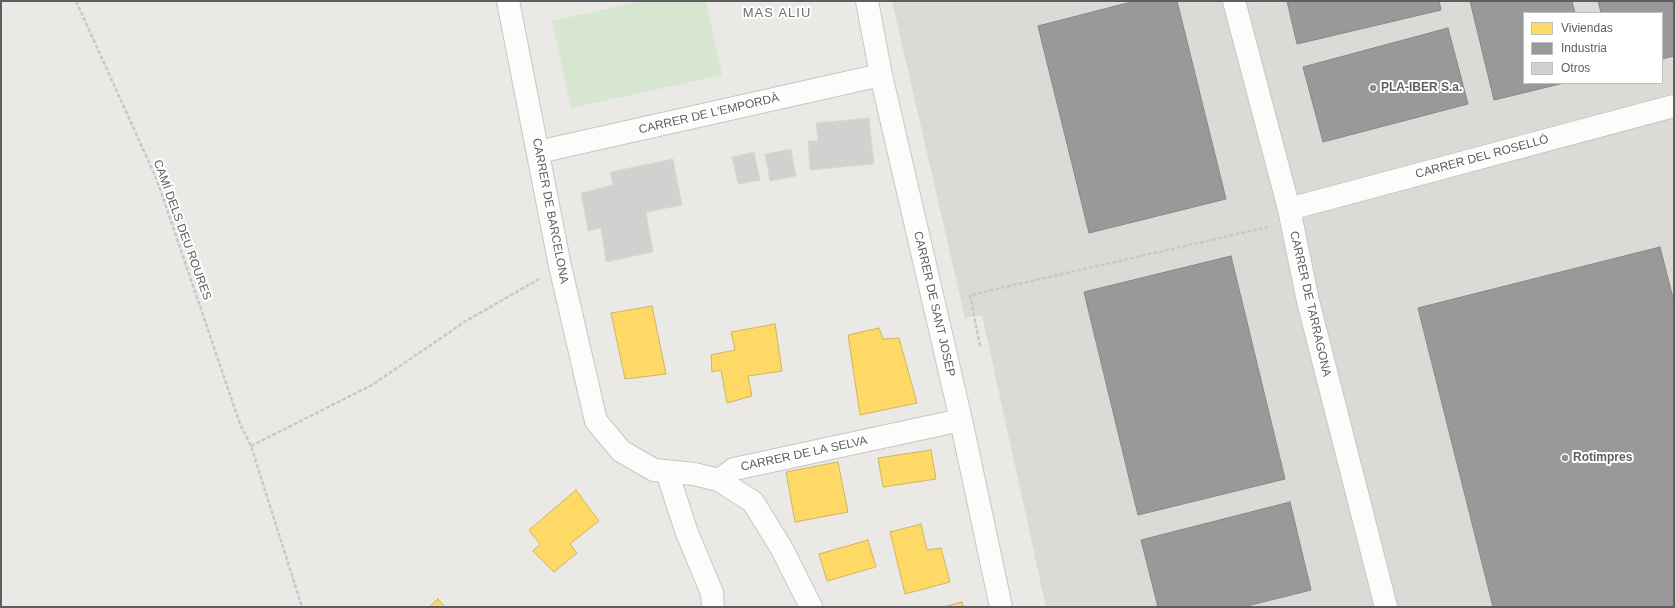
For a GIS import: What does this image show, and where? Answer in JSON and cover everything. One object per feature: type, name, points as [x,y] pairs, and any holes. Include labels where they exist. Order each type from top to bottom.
[{"type":"street","name":"CARRER DE BARCELONA","points":[[508,1],[560,266],[596,421],[621,451],[654,470],[667,472]]},
{"type":"street","name":"CARRER DE SANT JOSEP","points":[[868,1],[881,75],[961,420],[1001,607]]},
{"type":"street","name":"CARRER DE TARRAGONA","points":[[1234,1],[1290,215],[1308,301],[1386,607]]},
{"type":"street","name":"CARRER DE L'EMPORDÀ","points":[[538,152],[881,75]]},
{"type":"street","name":"CARRER DEL ROSELLÓ","points":[[1290,215],[1674,106]]},
{"type":"street","name":"CARRER DE LA SELVA","points":[[719,480],[734,469],[961,420]]},
{"type":"street","points":[[713,607],[712,592],[687,533],[667,472],[694,474],[719,480],[753,502],[782,549],[811,607]]},
{"type":"path","name":"CAMÍ DELS DEU ROURES","points":[[76,1],[157,180],[240,424],[251,446],[302,607]]},
{"type":"path","points":[[980,346],[970,295],[1290,215]]},
{"type":"path","points":[[251,446],[372,385],[466,321],[560,266]]},
{"type":"shaded area","points":[[892,1],[1674,1],[1674,607],[1046,607],[982,315],[965,318]]},
{"type":"green space","points":[[643,1],[706,1],[722,75],[571,108],[552,21]]},
{"type":"building: Viviendas","points":[[652,306],[666,374],[625,379],[611,313]]},
{"type":"building: Viviendas","points":[[775,324],[782,371],[748,376],[752,396],[727,403],[721,370],[712,372],[711,355],[735,350],[731,332]]},
{"type":"building: Viviendas","points":[[879,328],[883,339],[899,338],[917,403],[860,415],[848,335]]},
{"type":"building: Viviendas","points":[[931,450],[936,479],[883,487],[878,458]]},
{"type":"building: Viviendas","points":[[838,462],[848,512],[795,522],[786,472]]},
{"type":"building: Viviendas","points":[[576,490],[599,521],[570,544],[577,553],[554,572],[533,551],[540,544],[529,530]]},
{"type":"building: Viviendas","points":[[921,524],[927,550],[941,548],[950,582],[905,594],[890,532]]},
{"type":"building: Viviendas","points":[[868,540],[876,567],[827,581],[819,554]]},
{"type":"building: Viviendas","points":[[438,599],[445,607],[429,607]]},
{"type":"building: Viviendas","points":[[962,602],[963,607],[943,607]]},
{"type":"building: Industria","points":[[1135,1],[1177,1],[1226,199],[1089,233],[1038,26]]},
{"type":"building: Industria","points":[[1287,1],[1439,1],[1441,10],[1297,44]]},
{"type":"building: Industria","points":[[1470,1],[1572,1],[1575,12],[1523,12],[1523,84],[1560,84],[1494,100]]},
{"type":"building: Industria","points":[[1598,1],[1674,1],[1674,56],[1663,59],[1663,12],[1601,12]]},
{"type":"building: Industria","points":[[1448,28],[1468,104],[1323,142],[1303,67]]},
{"type":"building: Industria","name":"Rotimpres","points":[[1660,247],[1674,302],[1674,607],[1493,607],[1418,308]]},
{"type":"building: Industria","points":[[1231,256],[1285,479],[1138,515],[1084,292]]},
{"type":"building: Industria","points":[[1290,502],[1311,590],[1243,607],[1158,607],[1141,540]]},
{"type":"building: Otros","points":[[869,118],[874,164],[810,170],[808,141],[818,141],[816,123]]},
{"type":"building: Otros","points":[[791,149],[796,176],[770,181],[765,154]]},
{"type":"building: Otros","points":[[754,152],[760,180],[738,184],[732,157]]},
{"type":"building: Otros","points":[[673,159],[682,205],[646,212],[653,252],[606,262],[601,228],[588,231],[581,193],[613,185],[610,172]]},
{"type":"place","name":"PLA-IBER S.a.","points":[[1373,88]]},
{"type":"place","name":"Rotimpres","points":[[1565,458]]},
{"type":"district","name":"MAS ALIU","points":[[777,13]]}]
